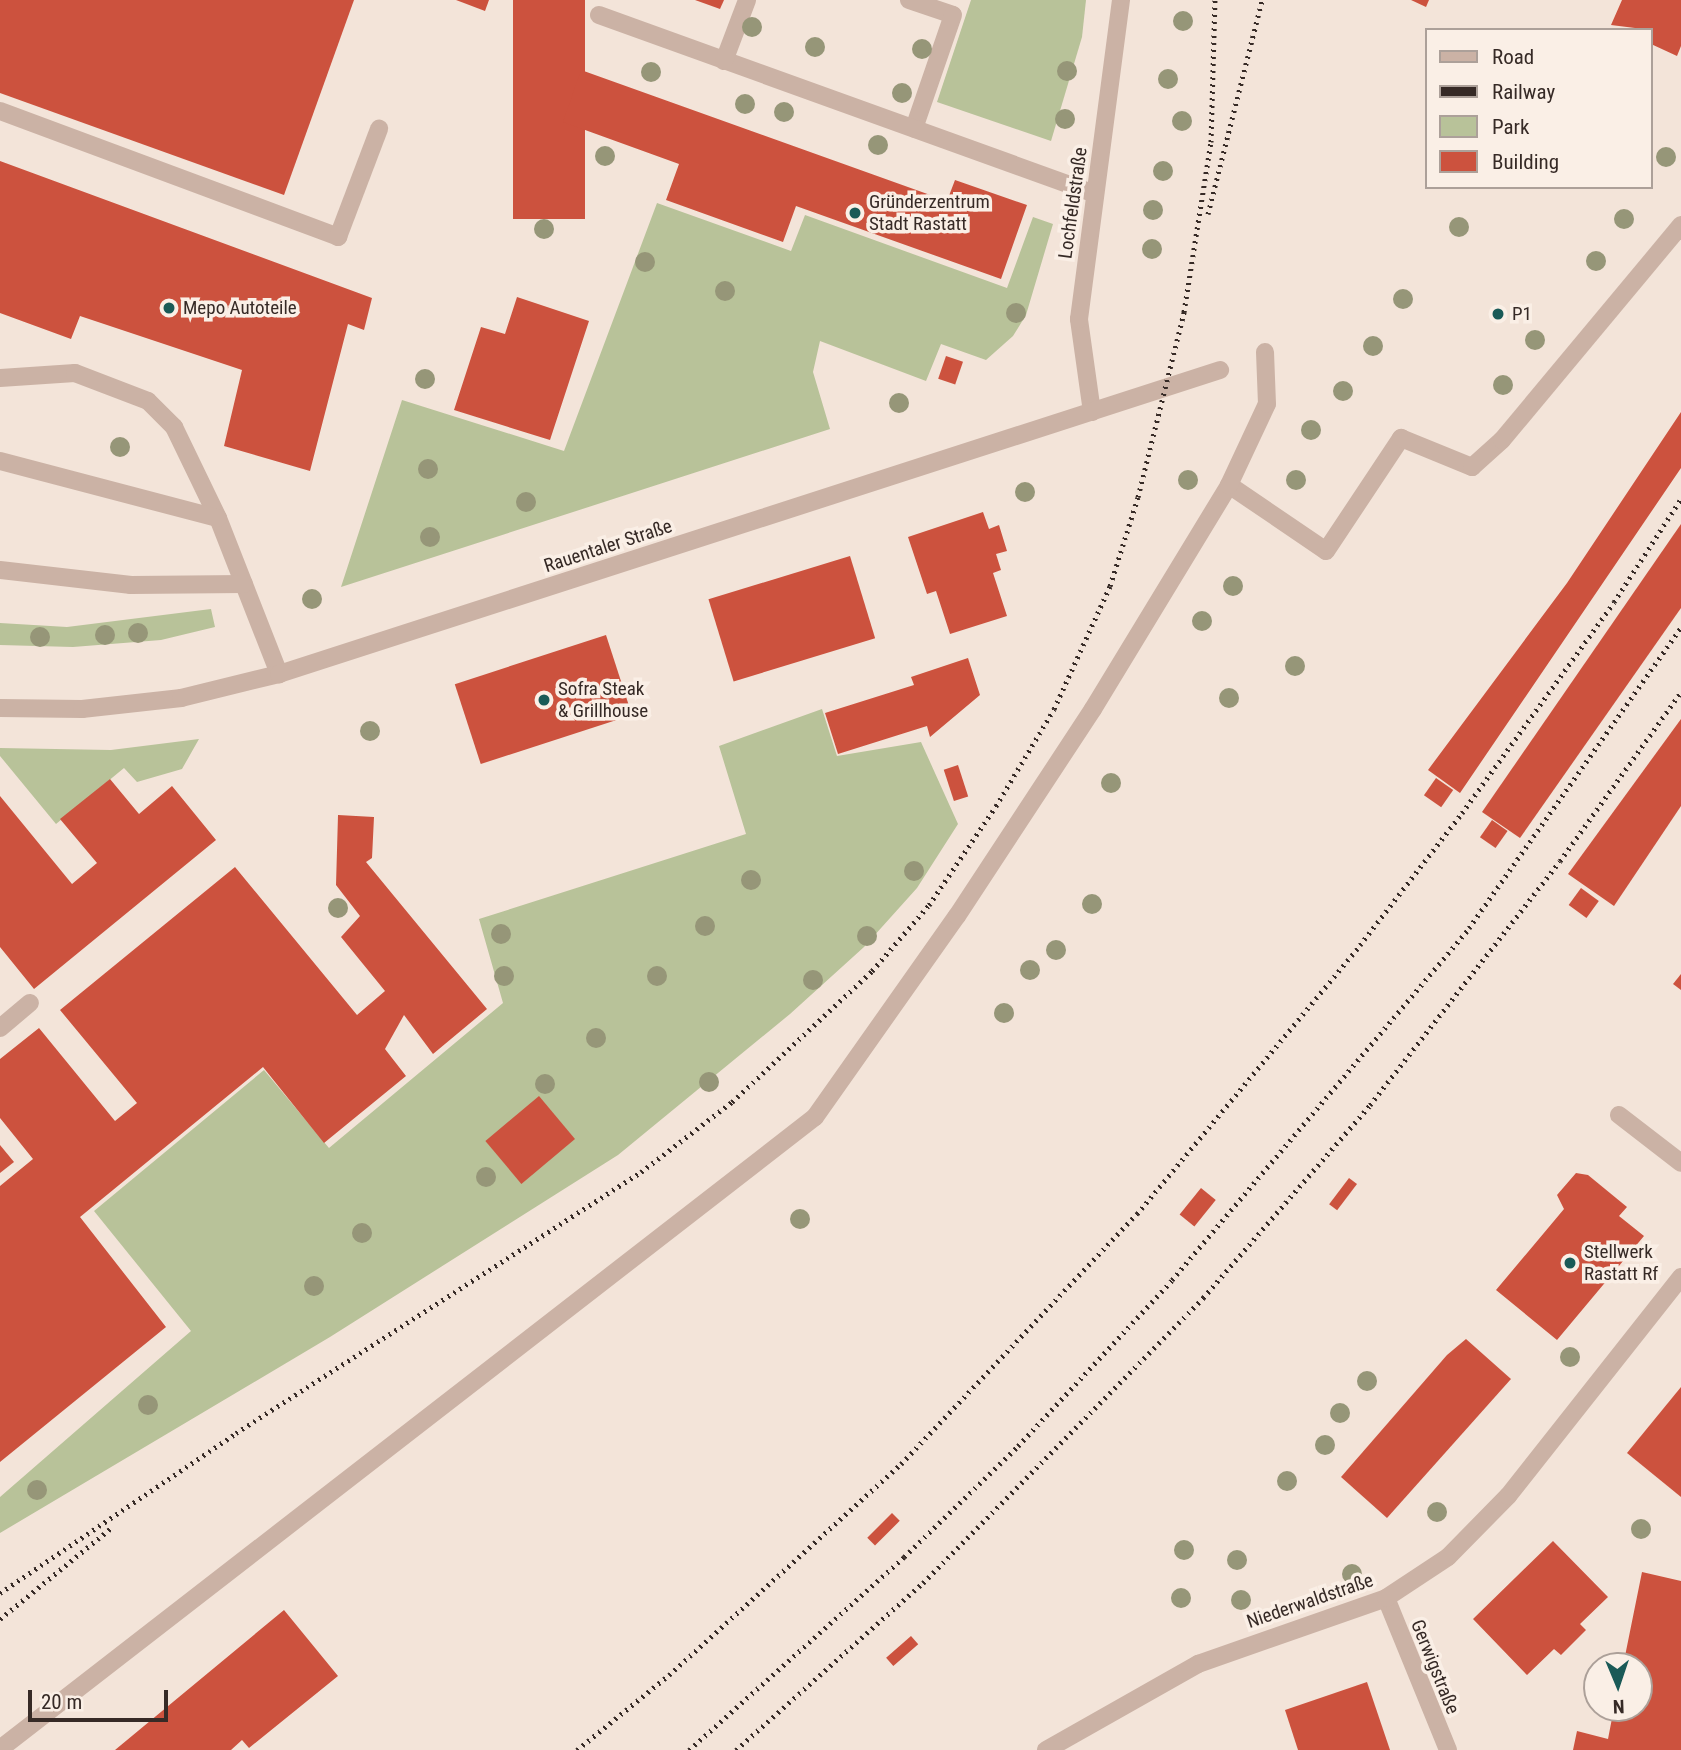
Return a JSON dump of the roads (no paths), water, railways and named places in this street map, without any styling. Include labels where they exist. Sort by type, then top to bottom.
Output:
[{"type":"street","points":[[724,61],[747,0]]},
{"type":"street","points":[[909,0],[953,15],[914,128]]},
{"type":"street","name":"Lochfeldstraße","points":[[1091,412],[1079,319],[1121,0]]},
{"type":"street","points":[[598,15],[1095,194]]},
{"type":"street","points":[[0,111],[338,236],[379,129]]},
{"type":"street","points":[[1229,485],[1326,551],[1401,438],[1472,467],[1502,440],[1681,225]]},
{"type":"street","points":[[0,1748],[815,1117],[957,916],[1093,709],[1229,485],[1267,404],[1265,352]]},
{"type":"street","name":"Rauentaler Straße","points":[[0,708],[82,709],[181,698],[279,674],[1220,370]]},
{"type":"street","points":[[0,378],[75,373],[148,401],[174,427],[218,517],[279,674]]},
{"type":"street","points":[[0,461],[218,517]]},
{"type":"street","points":[[0,570],[131,585],[244,584]]},
{"type":"street","points":[[0,1028],[30,1003]]},
{"type":"street","points":[[1619,1115],[1681,1163]]},
{"type":"street","name":"Niederwaldstraße","points":[[1046,1750],[1198,1664],[1386,1598],[1448,1557],[1508,1496],[1681,1277]]},
{"type":"street","name":"Gerwigstraße","points":[[1386,1598],[1448,1750]]},
{"type":"railway","points":[[0,1593],[236,1433],[641,1172],[732,1102],[872,971],[929,905],[996,806],[1054,709],[1110,586],[1138,497],[1184,312],[1211,142],[1215,0]]},
{"type":"railway","points":[[1208,214],[1262,0]]},
{"type":"railway","points":[[577,1750],[669,1675],[901,1464],[1137,1214],[1360,945],[1462,813],[1614,602],[1681,499]]},
{"type":"railway","points":[[689,1750],[904,1557],[1018,1446],[1172,1280],[1469,928],[1681,628]]},
{"type":"railway","points":[[736,1750],[923,1583],[1203,1298],[1370,1105],[1560,861],[1681,692]]},
{"type":"railway","points":[[0,1619],[111,1528]]},
{"type":"place","name":"Gründerzentrum Stadt Rastatt","points":[[855,213]]},
{"type":"place","name":"Mepo Autoteile","points":[[169,308]]},
{"type":"place","name":"P1","points":[[1498,314]]},
{"type":"place","name":"Sofra Steak & Grillhouse","points":[[544,700]]},
{"type":"place","name":"Stellwerk Rastatt Rf","points":[[1570,1263]]}]
